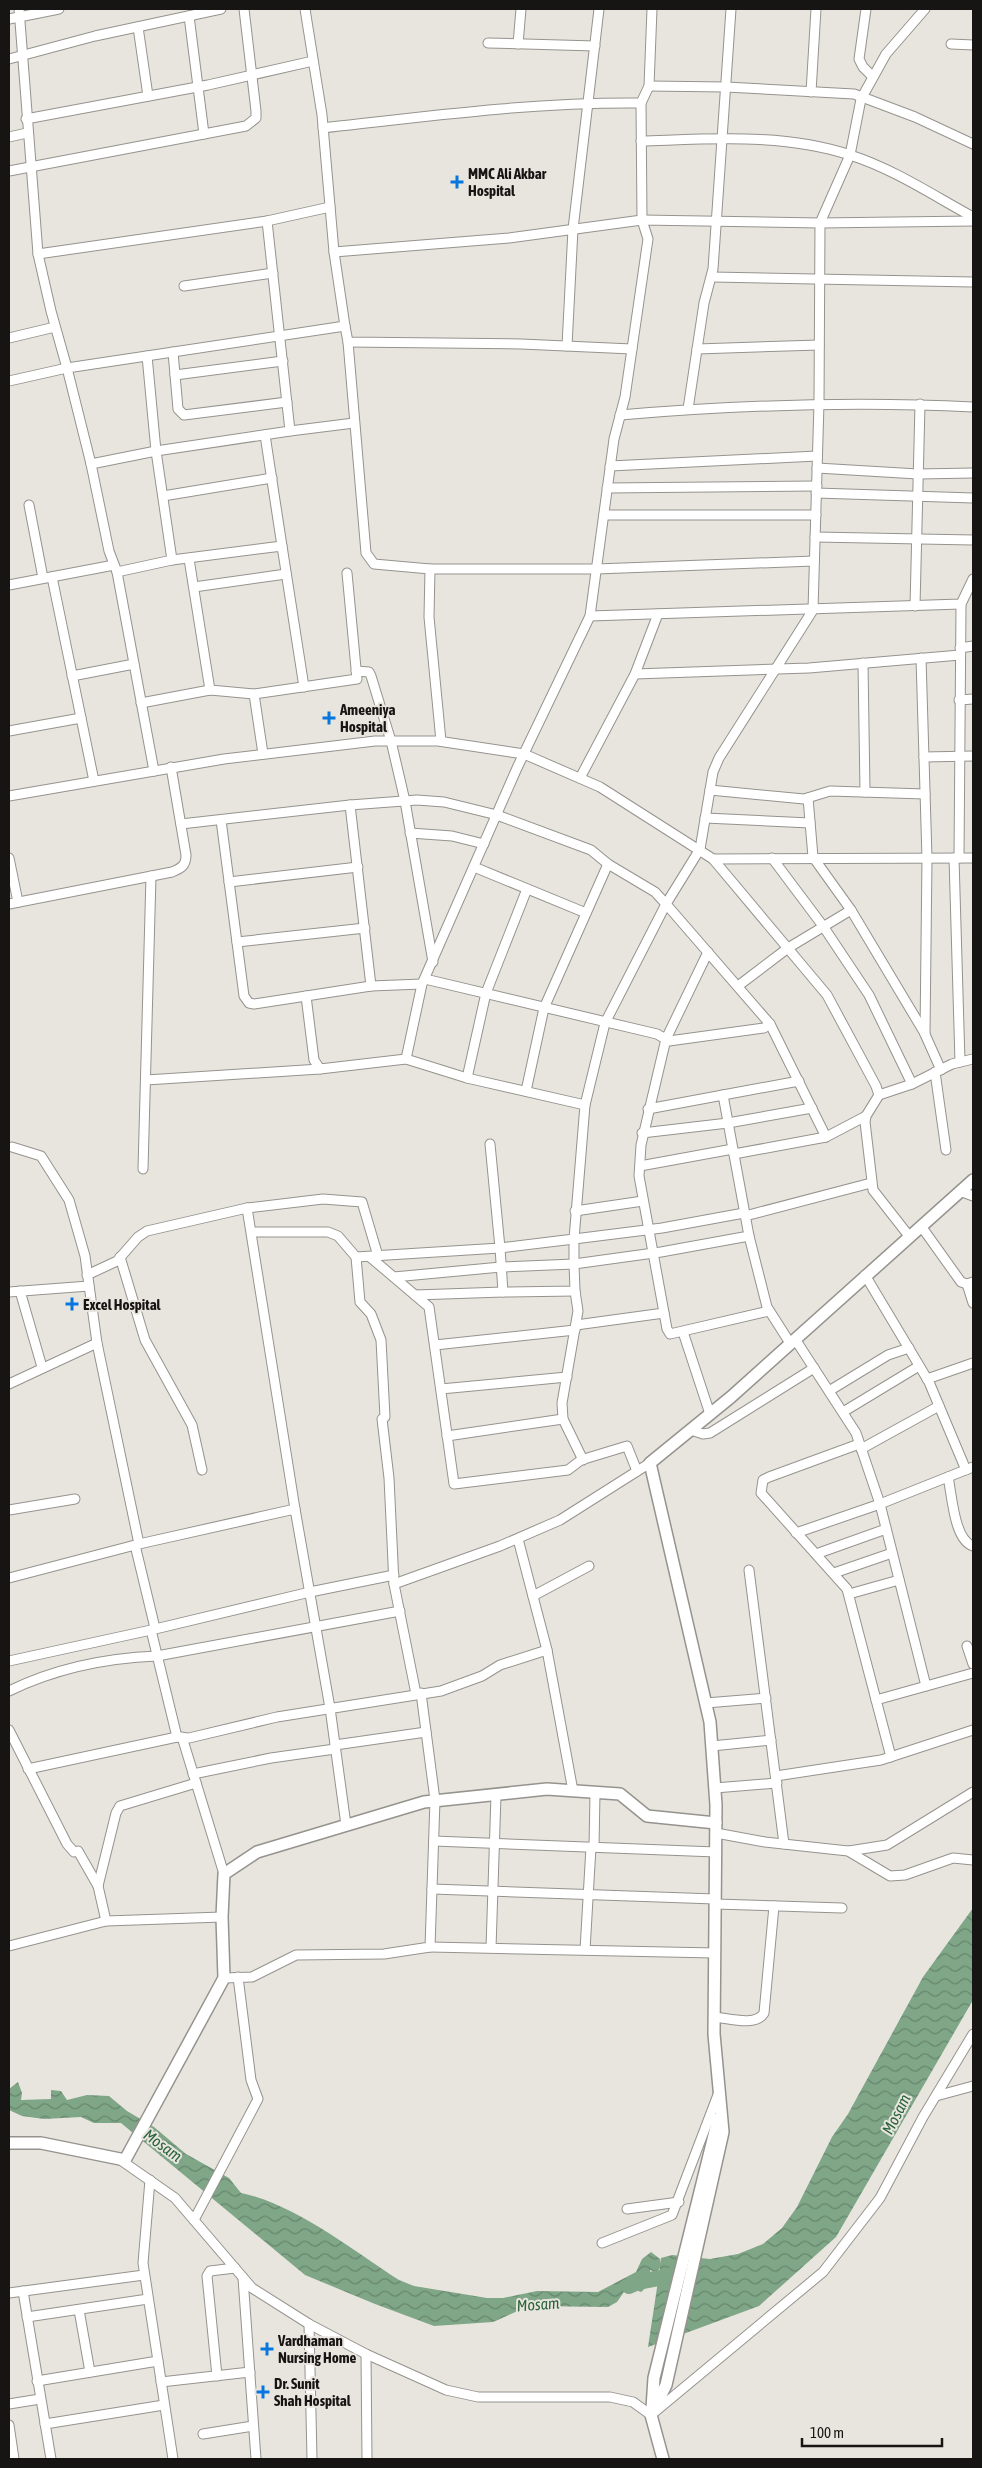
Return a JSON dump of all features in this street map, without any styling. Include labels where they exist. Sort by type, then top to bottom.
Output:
[{"type":"street","points":[[9,19],[19,13],[59,9]]},
{"type":"street","points":[[9,58],[221,9]]},
{"type":"street","points":[[9,171],[246,126],[256,118],[244,9]]},
{"type":"street","points":[[305,9],[323,128],[334,252],[348,342],[366,553],[374,564],[430,570],[596,569],[814,561]]},
{"type":"street","points":[[518,44],[521,9]]},
{"type":"street","points":[[567,346],[573,229],[599,9]]},
{"type":"street","points":[[406,1058],[424,981],[496,815],[590,616],[610,466],[632,349],[648,239],[642,220],[641,103],[649,86],[652,9]]},
{"type":"street","points":[[688,409],[704,303],[712,278],[732,9]]},
{"type":"street","points":[[811,92],[816,9]]},
{"type":"street","points":[[866,9],[859,59],[864,68],[873,77]]},
{"type":"street","points":[[583,1460],[563,1419],[562,1403],[578,1311],[575,1290],[574,1239],[586,1105],[606,1023],[666,904],[700,849],[713,772],[719,758],[813,610],[819,403],[820,223],[850,155],[861,99],[886,54],[925,9]]},
{"type":"street","points":[[19,13],[38,254],[91,464],[109,551],[116,569],[154,771]]},
{"type":"street","points":[[189,16],[204,134]]},
{"type":"street","points":[[138,27],[148,96]]},
{"type":"street","points":[[488,43],[595,46]]},
{"type":"street","points":[[951,44],[973,45]]},
{"type":"street","points":[[26,119],[199,87],[313,61]]},
{"type":"street","points":[[649,86],[726,87],[854,94],[861,99],[914,118],[973,144]]},
{"type":"street","points":[[323,128],[494,108],[588,102],[641,103]]},
{"type":"street","points":[[9,137],[27,133]]},
{"type":"street","points":[[642,141],[723,139],[794,142],[850,155],[891,172],[973,219]]},
{"type":"street","points":[[38,254],[267,221],[330,207]]},
{"type":"street","points":[[334,252],[509,238],[642,220],[820,223],[973,219]]},
{"type":"street","points":[[267,221],[290,431]]},
{"type":"street","points":[[184,286],[273,273]]},
{"type":"street","points":[[712,278],[973,282]]},
{"type":"street","points":[[9,381],[67,368],[345,326]]},
{"type":"street","points":[[9,338],[55,327]]},
{"type":"street","points":[[348,342],[632,349]]},
{"type":"street","points":[[697,350],[819,344]]},
{"type":"street","points":[[173,352],[178,409],[184,414],[287,402]]},
{"type":"street","points":[[148,356],[156,451],[172,560]]},
{"type":"street","points":[[175,375],[283,361]]},
{"type":"street","points":[[620,415],[688,409],[819,403],[920,404],[973,407]]},
{"type":"street","points":[[915,606],[920,404]]},
{"type":"street","points":[[91,464],[156,451],[354,422]]},
{"type":"street","points":[[266,435],[304,687]]},
{"type":"street","points":[[610,466],[817,456]]},
{"type":"street","points":[[817,468],[918,474],[973,474]]},
{"type":"street","points":[[162,496],[272,478]]},
{"type":"street","points":[[607,488],[816,489],[973,498]]},
{"type":"street","points":[[29,506],[72,676],[94,781]]},
{"type":"street","points":[[604,515],[816,515]]},
{"type":"street","points":[[815,538],[916,541],[973,540]]},
{"type":"street","points":[[9,585],[47,577],[282,546]]},
{"type":"street","points":[[189,559],[210,690]]},
{"type":"street","points":[[430,570],[429,617],[441,741]]},
{"type":"street","points":[[141,703],[210,690],[254,694],[357,679],[347,573]]},
{"type":"street","points":[[194,587],[286,574]]},
{"type":"street","points":[[960,1062],[956,858],[961,604],[973,581]]},
{"type":"street","points":[[590,616],[961,604]]},
{"type":"street","points":[[580,778],[635,674],[658,614]]},
{"type":"street","points":[[635,674],[775,670],[863,663],[921,658],[960,651],[973,646]]},
{"type":"street","points":[[921,658],[927,858],[925,1034]]},
{"type":"street","points":[[863,663],[865,792]]},
{"type":"street","points":[[72,676],[134,664]]},
{"type":"street","points":[[356,671],[368,672],[371,676],[391,741],[405,801],[433,962]]},
{"type":"street","points":[[254,694],[263,754]]},
{"type":"street","points":[[960,700],[973,699]]},
{"type":"street","points":[[9,731],[81,718]]},
{"type":"street","points":[[9,796],[172,767],[263,754],[391,741],[441,741],[524,754],[600,787],[713,858],[827,995],[879,1094]]},
{"type":"street","points":[[924,757],[973,756]]},
{"type":"street","points":[[9,858],[14,903],[172,872],[181,868],[186,863],[172,767]]},
{"type":"street","points":[[710,790],[808,798],[824,792],[925,794]]},
{"type":"street","points":[[808,798],[813,857],[851,910],[925,1034],[938,1071],[946,1150]]},
{"type":"street","points":[[181,824],[405,801],[444,802],[496,815],[591,850],[608,864],[655,892],[770,1024],[826,1137]]},
{"type":"street","points":[[350,806],[371,986]]},
{"type":"street","points":[[705,818],[810,823]]},
{"type":"street","points":[[221,820],[244,996],[249,1003],[254,1004],[371,986],[424,981],[657,1034],[669,1041],[764,1028],[770,1024]]},
{"type":"street","points":[[410,833],[452,836],[484,844]]},
{"type":"street","points":[[713,858],[973,858]]},
{"type":"street","points":[[772,858],[823,926],[872,1001],[912,1084]]},
{"type":"street","points":[[526,1091],[544,1008],[608,864]]},
{"type":"street","points":[[229,882],[358,866]]},
{"type":"street","points":[[474,867],[586,914]]},
{"type":"street","points":[[143,1168],[151,876]]},
{"type":"street","points":[[466,1078],[486,994],[527,889]]},
{"type":"street","points":[[738,986],[788,948],[851,910]]},
{"type":"street","points":[[238,942],[365,928]]},
{"type":"street","points":[[708,952],[666,1039],[642,1133],[640,1166],[643,1201],[667,1330],[670,1334],[769,1311]]},
{"type":"street","points":[[306,996],[314,1060],[320,1069]]},
{"type":"street","points":[[146,1080],[320,1069],[406,1058],[466,1078],[586,1105]]},
{"type":"street","points":[[640,1166],[826,1137],[866,1116],[879,1094],[912,1084],[938,1071],[973,1059]]},
{"type":"street","points":[[648,1109],[799,1081]]},
{"type":"street","points":[[723,1095],[748,1236],[769,1311],[814,1368],[851,1423],[880,1504],[926,1686]]},
{"type":"street","points":[[642,1133],[728,1123],[812,1108]]},
{"type":"street","points":[[866,1116],[871,1183],[876,1198],[908,1236]]},
{"type":"street","points":[[490,1144],[503,1292]]},
{"type":"street","points":[[10,1146],[41,1156],[69,1200],[85,1256],[97,1344],[137,1544],[157,1656],[179,1737],[195,1779],[224,1874],[222,1917],[224,1978],[174,2073],[124,2160]]},
{"type":"street","points":[[9,1661],[310,1592],[394,1579],[518,1539],[560,1520],[650,1463],[691,1430],[973,1180]]},
{"type":"street","points":[[356,1258],[500,1248],[648,1229],[745,1214],[871,1183]]},
{"type":"street","points":[[960,1191],[973,1196]]},
{"type":"street","points":[[87,1275],[113,1264],[138,1237],[147,1231],[247,1208],[323,1199],[362,1202],[374,1256],[394,1277],[430,1307],[454,1484],[568,1470],[583,1460],[628,1446],[637,1471]]},
{"type":"street","points":[[576,1211],[643,1201]]},
{"type":"street","points":[[247,1208],[295,1509],[330,1708],[346,1825]]},
{"type":"street","points":[[921,1226],[961,1282],[970,1283],[973,1302]]},
{"type":"street","points":[[252,1232],[333,1233],[356,1258],[360,1302],[371,1314],[381,1340],[385,1417],[382,1419],[389,1478],[394,1579],[426,1732],[435,1800],[430,1947]]},
{"type":"street","points":[[394,1277],[501,1267],[574,1264],[653,1253],[748,1236]]},
{"type":"street","points":[[120,1257],[145,1340],[192,1425],[202,1470]]},
{"type":"street","points":[[796,1533],[880,1504],[969,1469],[927,1379],[865,1275]]},
{"type":"street","points":[[9,1292],[89,1286]]},
{"type":"street","points":[[415,1295],[575,1290]]},
{"type":"street","points":[[20,1291],[42,1367]]},
{"type":"street","points":[[434,1345],[575,1327],[664,1313]]},
{"type":"street","points":[[683,1332],[710,1414]]},
{"type":"street","points":[[9,1384],[42,1367],[97,1344]]},
{"type":"street","points":[[829,1391],[888,1354],[909,1348]]},
{"type":"street","points":[[927,1379],[973,1364]]},
{"type":"street","points":[[843,1412],[920,1366]]},
{"type":"street","points":[[691,1430],[703,1434],[710,1433],[814,1368]]},
{"type":"street","points":[[441,1389],[567,1377]]},
{"type":"street","points":[[890,1757],[849,1594],[834,1573],[764,1500],[760,1493],[763,1480],[860,1446],[939,1406]]},
{"type":"street","points":[[447,1436],[563,1419]]},
{"type":"street","points":[[650,1463],[706,1703],[712,1746],[716,1828],[714,2017],[723,2132],[666,2384],[651,2415]]},
{"type":"street","points":[[948,1477],[959,1532],[967,1544],[973,1546]]},
{"type":"street","points":[[9,1510],[75,1499]]},
{"type":"street","points":[[9,1578],[137,1544],[295,1509]]},
{"type":"street","points":[[816,1554],[886,1529]]},
{"type":"street","points":[[518,1539],[547,1650],[573,1791]]},
{"type":"street","points":[[834,1573],[892,1553]]},
{"type":"street","points":[[533,1596],[590,1566]]},
{"type":"street","points":[[749,1570],[784,1844]]},
{"type":"street","points":[[849,1594],[899,1580]]},
{"type":"street","points":[[9,1691],[31,1681],[94,1663],[131,1657],[157,1656],[400,1612]]},
{"type":"street","points":[[967,1646],[973,1664]]},
{"type":"street","points":[[28,1769],[179,1737],[189,1738],[277,1717],[441,1691],[482,1676],[500,1665],[547,1650]]},
{"type":"street","points":[[876,1700],[973,1673]]},
{"type":"street","points":[[706,1703],[766,1698]]},
{"type":"street","points":[[9,1730],[28,1769],[40,1787],[67,1844],[74,1852],[78,1851],[98,1886],[106,1921]]},
{"type":"street","points":[[715,1788],[776,1780],[890,1757],[973,1730]]},
{"type":"street","points":[[98,1886],[116,1813],[120,1806],[195,1779],[277,1757],[426,1732]]},
{"type":"street","points":[[712,1746],[771,1740]]},
{"type":"street","points":[[224,1874],[257,1852],[435,1800],[547,1789],[620,1794],[647,1816],[716,1828],[784,1844],[848,1851],[887,1845],[973,1792]]},
{"type":"street","points":[[585,1950],[591,1847],[594,1846],[595,1793]]},
{"type":"street","points":[[491,1948],[491,1891],[496,1794]]},
{"type":"street","points":[[434,1841],[716,1852]]},
{"type":"street","points":[[848,1851],[890,1876],[905,1875],[952,1858],[973,1860]]},
{"type":"street","points":[[432,1889],[588,1894],[774,1906],[842,1908]]},
{"type":"street","points":[[714,2017],[753,2021],[762,2017],[764,2013],[774,1906]]},
{"type":"street","points":[[9,1946],[106,1921],[222,1917]]},
{"type":"street","points":[[224,1978],[252,1977],[296,1955],[384,1954],[430,1947],[715,1953]]},
{"type":"street","points":[[194,2220],[258,2101],[258,2095],[251,2080],[238,1977]]},
{"type":"street","points":[[651,2415],[823,2272],[880,2198],[936,2096],[973,2034]]},
{"type":"street","points":[[936,2096],[973,2086]]},
{"type":"street","points":[[602,2243],[669,2217],[675,2212],[719,2092]]},
{"type":"street","points":[[663,2459],[651,2415],[654,2378],[720,2110]]},
{"type":"street","points":[[9,2143],[41,2143],[124,2160],[175,2198],[252,2288],[309,2324],[366,2354],[446,2390],[478,2397],[610,2398],[633,2402],[651,2415]]},
{"type":"street","points":[[150,2180],[143,2252],[144,2275],[173,2459]]},
{"type":"street","points":[[627,2209],[679,2202]]},
{"type":"street","points":[[218,2376],[208,2276],[210,2271],[235,2268]]},
{"type":"street","points":[[9,2293],[144,2275]]},
{"type":"street","points":[[243,2278],[256,2459]]},
{"type":"street","points":[[23,2291],[51,2459]]},
{"type":"street","points":[[27,2317],[148,2299]]},
{"type":"street","points":[[79,2310],[90,2372]]},
{"type":"street","points":[[309,2324],[312,2459]]},
{"type":"street","points":[[366,2354],[367,2459]]},
{"type":"street","points":[[38,2382],[158,2361]]},
{"type":"street","points":[[161,2382],[250,2372]]},
{"type":"street","points":[[9,2404],[40,2399]]},
{"type":"street","points":[[44,2424],[164,2405]]},
{"type":"street","points":[[9,2425],[14,2459]]},
{"type":"street","points":[[203,2434],[253,2426]]},
{"type":"water","points":[[973,1908],[973,2000],[836,2237],[759,2306],[648,2347],[660,2268],[656,2272],[650,2270],[650,2284],[641,2292],[626,2289],[617,2302],[608,2307],[529,2306],[493,2322],[434,2326],[305,2275],[121,2123],[94,2123],[81,2117],[44,2119],[22,2116],[9,2110],[9,2089],[18,2082],[22,2093],[21,2100],[51,2099],[51,2090],[61,2091],[67,2100],[87,2095],[109,2096],[127,2111],[154,2127],[186,2154],[229,2178],[241,2193],[282,2207],[302,2217],[399,2280],[414,2286],[487,2298],[503,2298],[537,2291],[598,2292],[636,2272],[642,2259],[651,2252],[660,2259],[660,2264],[661,2258],[672,2255],[710,2259],[738,2254],[763,2244],[782,2228],[797,2207],[832,2137],[848,2114],[923,1977]]},
{"type":"waterway","name":"Mosam","points":[[629,2286],[638,2282],[680,2274]]},
{"type":"place","name":"MMC Ali Akbar Hospital","points":[[457,182]]},
{"type":"place","name":"Ameeniya Hospital","points":[[329,718]]},
{"type":"place","name":"Excel Hospital","points":[[72,1304]]},
{"type":"place","name":"Vardhaman Nursing Home","points":[[267,2349]]},
{"type":"place","name":"Dr. Sunit Shah Hospital","points":[[263,2392]]}]
